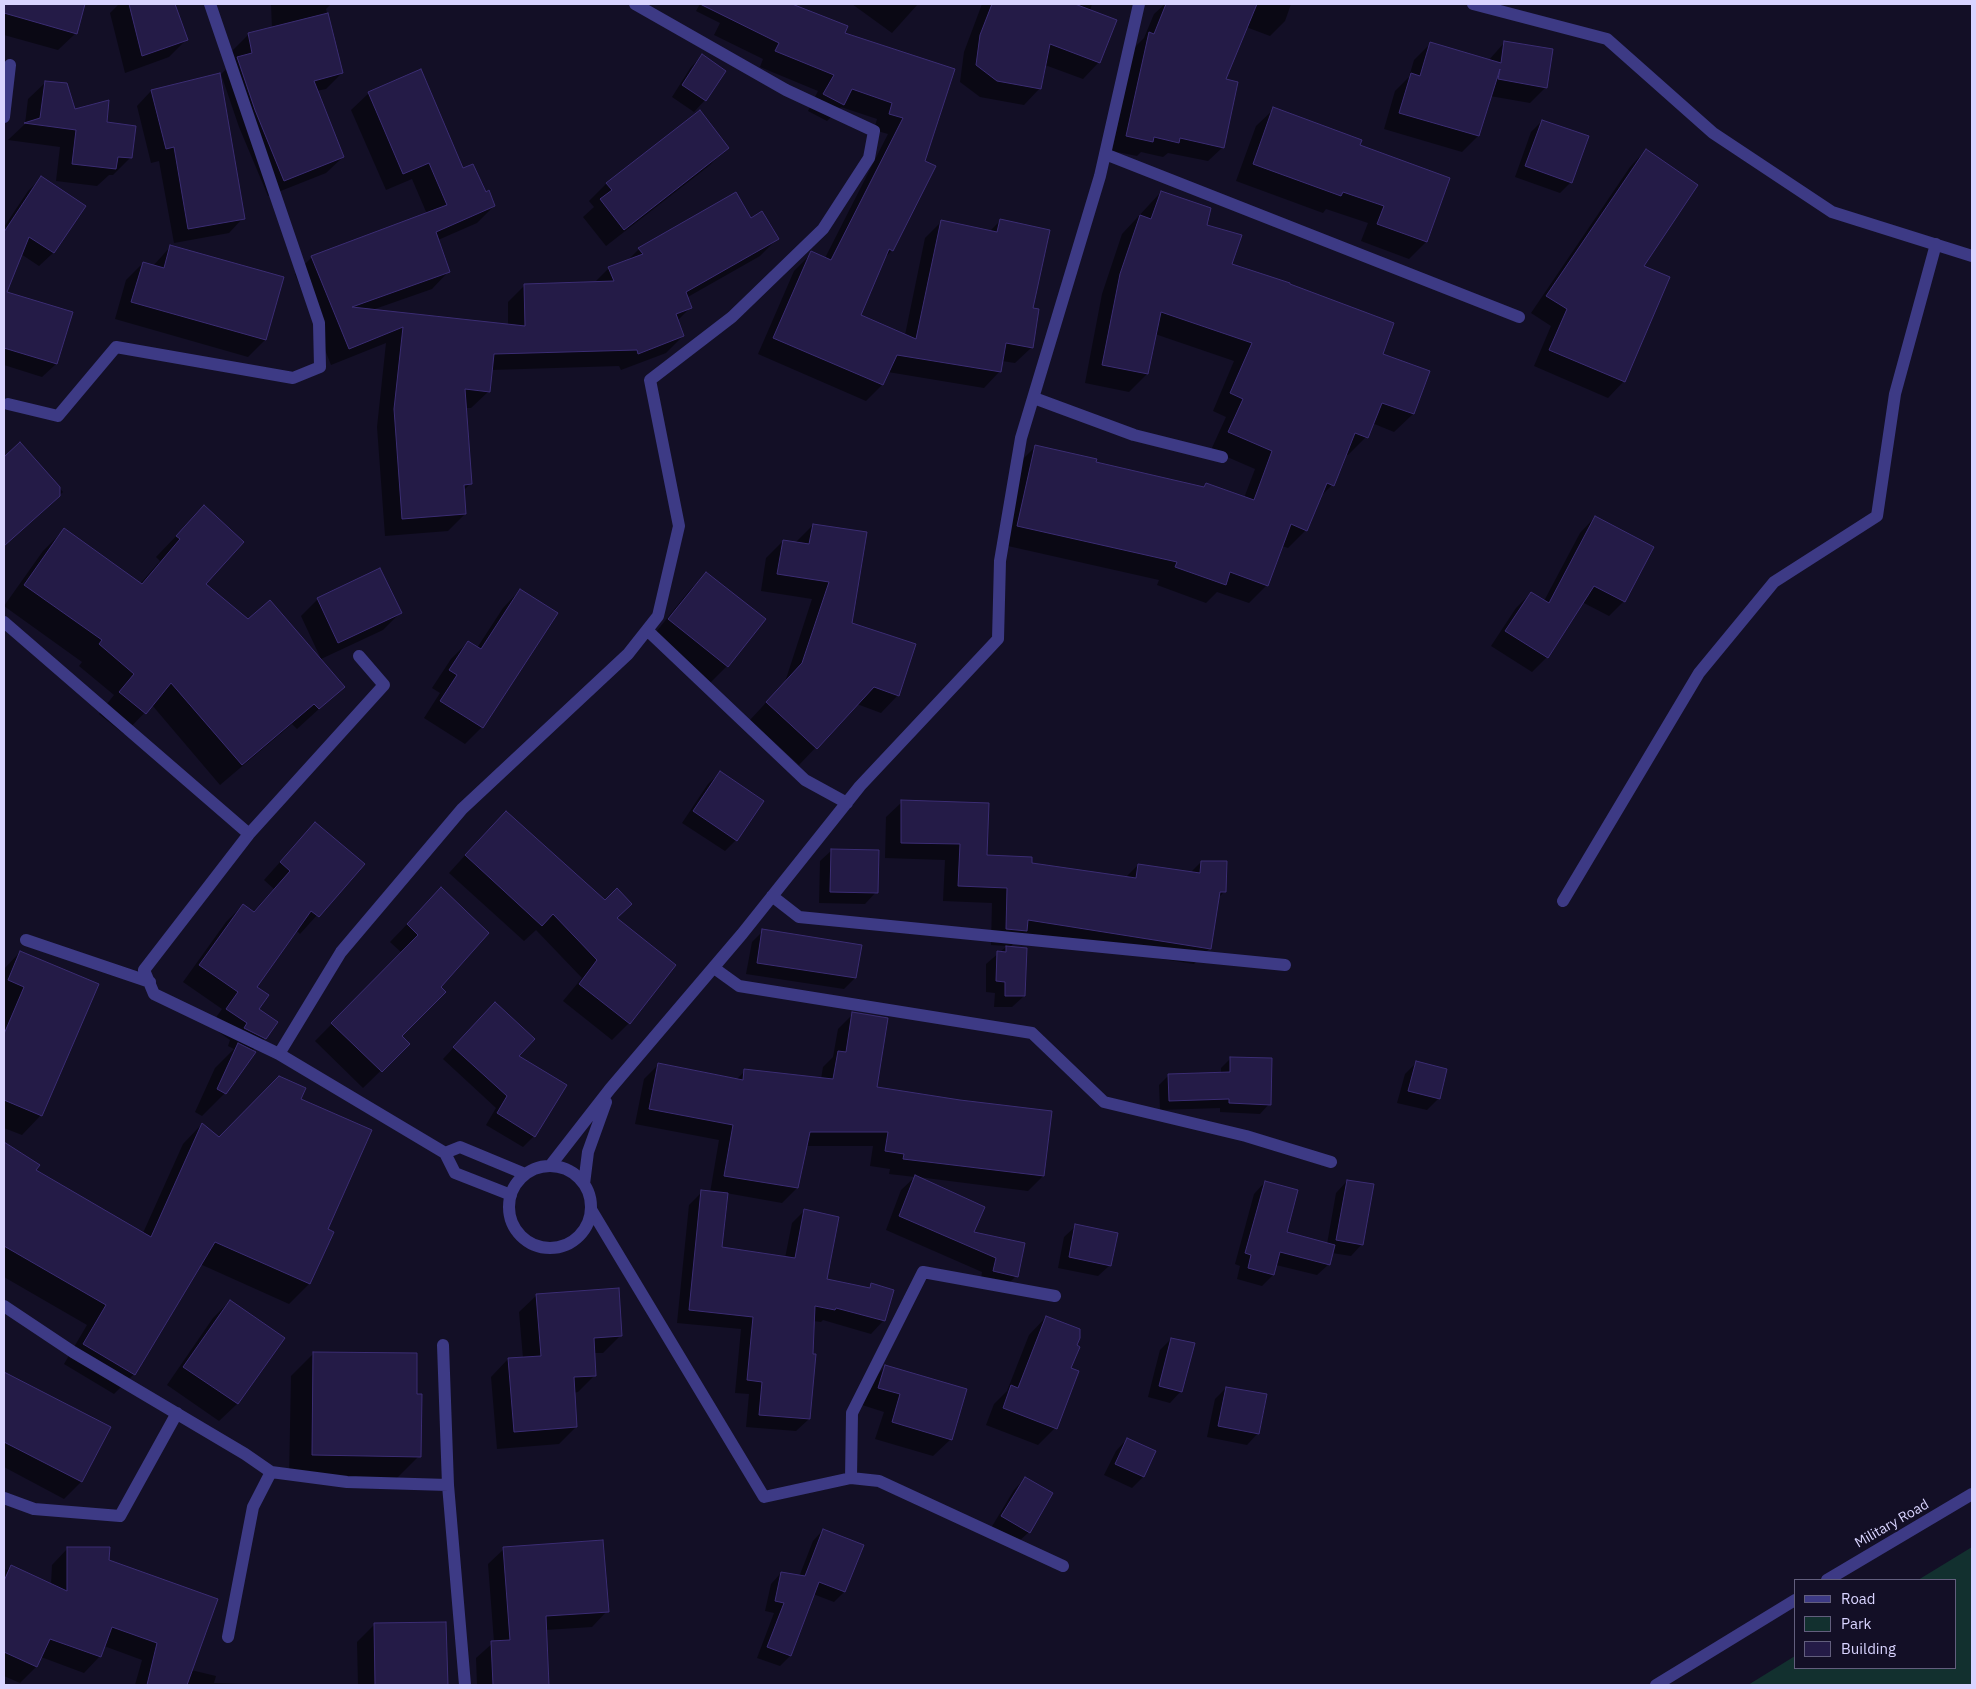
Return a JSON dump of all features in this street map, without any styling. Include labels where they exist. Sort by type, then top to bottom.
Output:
[{"type":"street","points":[[5,404],[58,416],[116,347],[293,378],[320,366],[318,323],[210,4]]},
{"type":"street","points":[[279,1054],[341,952],[462,809],[628,654],[658,616],[679,526],[650,380],[732,317],[823,229],[869,158],[874,132],[786,90],[635,4]]},
{"type":"street","points":[[550,1166],[610,1089],[714,968],[860,786],[998,639],[1000,561],[1021,438],[1105,154],[1140,4]]},
{"type":"street","points":[[1473,4],[1606,39],[1713,133],[1832,212],[1972,256]]},
{"type":"street","points":[[4,117],[10,65]]},
{"type":"street","points":[[1105,154],[1519,317]]},
{"type":"street","points":[[1563,901],[1699,673],[1774,582],[1877,516],[1895,394],[1936,244]]},
{"type":"street","points":[[1034,398],[1134,435],[1222,457]]},
{"type":"street","points":[[4,622],[249,834]]},
{"type":"street","points":[[648,630],[805,780],[847,803]]},
{"type":"street","points":[[359,656],[384,685],[249,834],[144,970],[154,994],[279,1054],[445,1153],[455,1174],[511,1196]]},
{"type":"street","points":[[772,896],[799,917],[1285,964]]},
{"type":"street","points":[[26,940],[150,982]]},
{"type":"street","points":[[714,968],[739,986],[1032,1033],[1104,1102],[1246,1136],[1331,1162]]},
{"type":"street","points":[[584,1184],[588,1152],[610,1089]]},
{"type":"street","points":[[445,1153],[460,1147],[525,1174]]},
{"type":"street","points":[[592,1211],[588,1224],[580,1236],[562,1246],[541,1248],[528,1242],[517,1233],[509,1208],[516,1184],[525,1174],[537,1168],[550,1166],[563,1168],[574,1174],[584,1184],[590,1196],[592,1211],[764,1496],[851,1478],[879,1481],[1063,1566]]},
{"type":"street","points":[[851,1478],[852,1413],[923,1272],[1055,1296]]},
{"type":"street","points":[[4,1306],[73,1352],[177,1413],[271,1472],[347,1482],[448,1485]]},
{"type":"street","points":[[442,1345],[448,1485],[466,1685]]},
{"type":"street","points":[[4,1498],[34,1509],[120,1516],[177,1413]]},
{"type":"street","points":[[228,1637],[253,1507],[271,1472]]},
{"type":"street","name":"Military Road","points":[[1828,1579],[1972,1494]]},
{"type":"street","points":[[1656,1685],[1794,1601]]},
{"type":"green space","points":[[1972,1547],[1972,1685],[1748,1685],[1794,1657],[1794,1669],[1956,1669],[1956,1579],[1920,1579]]},
{"type":"building","points":[[4,4],[85,4],[77,34],[4,13]]},
{"type":"building","points":[[129,4],[175,4],[188,40],[142,56]]},
{"type":"building","points":[[700,4],[792,4],[848,26],[845,33],[955,69],[925,161],[936,166],[893,251],[889,249],[861,315],[916,339],[941,220],[997,232],[1000,219],[1050,230],[1033,308],[1039,309],[1033,348],[1006,343],[1001,372],[897,355],[883,385],[773,338],[811,251],[831,260],[903,118],[889,114],[892,103],[852,89],[844,105],[823,94],[834,75],[775,51],[779,43]]},
{"type":"building","points":[[992,4],[1075,4],[1117,20],[1100,63],[1050,44],[1041,89],[997,81],[976,65],[980,35]]},
{"type":"building","points":[[1166,4],[1257,4],[1226,79],[1238,82],[1224,148],[1180,138],[1179,143],[1154,137],[1153,142],[1126,136],[1149,32],[1154,34]]},
{"type":"building","points":[[328,13],[343,73],[314,81],[344,157],[284,181],[255,110],[237,57],[252,53],[248,33]]},
{"type":"building","points":[[1504,41],[1553,49],[1547,88],[1498,79],[1500,69],[1479,136],[1399,113],[1411,73],[1420,76],[1430,42],[1501,63]]},
{"type":"building","points":[[702,54],[726,71],[706,101],[682,85]]},
{"type":"building","points":[[421,69],[463,168],[473,164],[486,192],[489,190],[495,206],[436,232],[450,272],[352,307],[525,326],[524,284],[614,281],[608,267],[643,254],[638,248],[736,192],[751,218],[762,211],[779,239],[686,292],[692,308],[676,314],[684,336],[638,354],[637,350],[494,354],[490,392],[465,389],[472,484],[464,485],[466,514],[402,519],[394,409],[403,327],[349,349],[311,256],[447,205],[429,163],[403,174],[368,92]]},
{"type":"building","points":[[220,73],[245,219],[188,229],[174,147],[166,149],[151,90]]},
{"type":"building","points":[[45,81],[67,83],[75,109],[109,100],[107,122],[136,126],[132,158],[118,157],[116,169],[72,164],[76,130],[24,123],[40,118]]},
{"type":"building","points":[[1273,107],[1362,140],[1360,145],[1450,178],[1427,242],[1377,224],[1384,206],[1343,192],[1341,196],[1253,164]]},
{"type":"building","points":[[700,110],[729,148],[624,230],[600,199],[612,190],[606,183]]},
{"type":"building","points":[[1542,120],[1589,136],[1572,183],[1525,166]]},
{"type":"building","points":[[1646,149],[1698,185],[1644,266],[1670,277],[1625,382],[1549,350],[1567,309],[1546,296]]},
{"type":"building","points":[[41,176],[86,206],[54,253],[29,237],[7,292],[73,312],[57,364],[4,348],[4,232]]},
{"type":"building","points":[[1161,191],[1211,208],[1207,225],[1242,235],[1232,264],[1290,283],[1394,323],[1383,354],[1430,371],[1414,414],[1382,403],[1368,438],[1355,433],[1334,486],[1327,483],[1307,531],[1291,524],[1268,586],[1230,572],[1226,585],[1175,567],[1177,562],[1017,526],[1035,445],[1097,459],[1096,462],[1204,487],[1206,483],[1254,500],[1272,451],[1228,432],[1243,399],[1230,393],[1252,343],[1161,312],[1148,374],[1102,365],[1120,274],[1140,215],[1151,219]]},
{"type":"building","points":[[170,245],[284,277],[266,340],[131,302],[143,262],[164,268]]},
{"type":"building","points":[[20,442],[60,487],[60,496],[4,546],[4,457]]},
{"type":"building","points":[[204,505],[244,542],[206,584],[248,619],[270,600],[345,687],[319,709],[314,704],[242,765],[171,683],[146,714],[119,692],[134,674],[99,644],[102,640],[24,585],[64,528],[142,584],[180,539],[176,536]]},
{"type":"building","points":[[1595,516],[1654,547],[1625,602],[1594,586],[1548,658],[1505,631],[1531,592],[1549,603]]},
{"type":"building","points":[[813,524],[867,532],[852,623],[916,644],[899,696],[874,687],[817,749],[766,702],[802,663],[829,582],[777,574],[783,540],[809,544]]},
{"type":"building","points":[[380,568],[402,613],[338,643],[317,598]]},
{"type":"building","points":[[706,572],[766,619],[728,667],[668,619]]},
{"type":"building","points":[[520,589],[558,613],[483,728],[440,701],[457,675],[449,670],[468,641],[481,649]]},
{"type":"building","points":[[720,771],[764,801],[737,841],[693,811]]},
{"type":"building","points":[[901,800],[989,803],[987,855],[1032,857],[1032,863],[1136,878],[1138,864],[1200,873],[1201,861],[1227,861],[1226,892],[1220,892],[1211,949],[1028,920],[1027,931],[1006,929],[1007,888],[958,886],[960,844],[901,843]]},
{"type":"building","points":[[506,811],[605,900],[617,888],[632,904],[617,918],[676,965],[630,1024],[579,984],[597,960],[553,914],[542,926],[465,855]]},
{"type":"building","points":[[315,822],[365,864],[319,917],[311,911],[257,987],[269,995],[259,1009],[278,1022],[266,1039],[244,1028],[247,1023],[226,1009],[238,992],[199,965],[243,904],[254,912],[290,871],[280,862]]},
{"type":"building","points":[[831,849],[879,850],[878,893],[830,892]]},
{"type":"building","points":[[441,887],[489,933],[441,987],[446,992],[402,1036],[410,1044],[382,1072],[331,1023],[418,935],[407,924]]},
{"type":"building","points":[[762,929],[862,945],[856,978],[757,963]]},
{"type":"building","points":[[1006,946],[1027,948],[1025,996],[1005,996],[1005,982],[996,981],[997,951],[1006,952]]},
{"type":"building","points":[[20,951],[99,984],[42,1116],[4,1100],[4,1034],[24,987],[8,980]]},
{"type":"building","points":[[495,1002],[535,1039],[519,1056],[567,1085],[535,1137],[497,1113],[507,1096],[453,1047]]},
{"type":"building","points":[[852,1012],[888,1018],[877,1087],[960,1100],[1052,1111],[1044,1176],[903,1159],[904,1154],[885,1151],[888,1132],[810,1132],[798,1188],[724,1176],[733,1125],[649,1109],[658,1063],[743,1080],[744,1069],[833,1079],[838,1051],[846,1052]]},
{"type":"building","points":[[238,1043],[256,1052],[226,1094],[217,1089]]},
{"type":"building","points":[[1230,1057],[1272,1058],[1271,1105],[1229,1103],[1229,1099],[1169,1101],[1168,1074],[1230,1072]]},
{"type":"building","points":[[1416,1061],[1447,1069],[1440,1099],[1408,1091]]},
{"type":"building","points":[[279,1076],[306,1088],[301,1099],[372,1130],[328,1229],[334,1232],[310,1284],[215,1242],[135,1375],[83,1344],[106,1305],[4,1246],[4,1142],[40,1165],[36,1170],[151,1237],[202,1123],[219,1137]]},
{"type":"building","points":[[915,1175],[985,1207],[974,1232],[1025,1243],[1018,1277],[993,1271],[996,1258],[899,1216]]},
{"type":"building","points":[[1347,1180],[1374,1184],[1363,1245],[1336,1240]]},
{"type":"building","points":[[1265,1181],[1298,1190],[1287,1232],[1335,1245],[1330,1265],[1280,1252],[1274,1275],[1248,1268],[1251,1255],[1245,1253]]},
{"type":"building","points":[[701,1190],[728,1193],[722,1247],[795,1258],[804,1209],[839,1217],[827,1279],[870,1288],[871,1283],[894,1290],[885,1321],[836,1308],[835,1310],[815,1306],[813,1354],[816,1354],[810,1419],[759,1415],[762,1382],[747,1380],[753,1317],[689,1310]]},
{"type":"building","points":[[1075,1224],[1118,1233],[1111,1266],[1069,1257]]},
{"type":"building","points":[[619,1288],[622,1336],[594,1338],[596,1376],[574,1377],[577,1427],[514,1432],[508,1358],[541,1356],[536,1294]]},
{"type":"building","points":[[230,1300],[285,1338],[238,1404],[183,1367]]},
{"type":"building","points":[[1046,1316],[1080,1329],[1080,1338],[1077,1345],[1080,1347],[1071,1368],[1079,1371],[1057,1429],[1003,1408],[1011,1385],[1018,1388]]},
{"type":"building","points":[[1171,1338],[1195,1343],[1182,1392],[1159,1386]]},
{"type":"building","points":[[313,1352],[417,1353],[417,1394],[422,1394],[421,1457],[312,1455]]},
{"type":"building","points":[[885,1365],[967,1389],[952,1440],[892,1422],[900,1394],[878,1388]]},
{"type":"building","points":[[4,1372],[111,1427],[82,1482],[4,1442]]},
{"type":"building","points":[[1226,1387],[1267,1394],[1259,1434],[1218,1426]]},
{"type":"building","points":[[1127,1438],[1156,1451],[1144,1477],[1115,1464]]},
{"type":"building","points":[[1025,1477],[1053,1493],[1030,1533],[1001,1516]]},
{"type":"building","points":[[823,1529],[864,1545],[845,1592],[819,1582],[791,1656],[767,1647],[784,1603],[775,1601],[781,1572],[805,1576]]},
{"type":"building","points":[[603,1540],[609,1612],[546,1616],[549,1685],[493,1685],[491,1641],[510,1640],[503,1547]]},
{"type":"building","points":[[67,1547],[110,1547],[109,1560],[218,1599],[187,1685],[147,1685],[157,1643],[112,1627],[101,1657],[50,1639],[37,1667],[4,1652],[4,1581],[11,1565],[67,1591]]},
{"type":"building","points":[[446,1622],[448,1685],[375,1685],[374,1623]]}]
